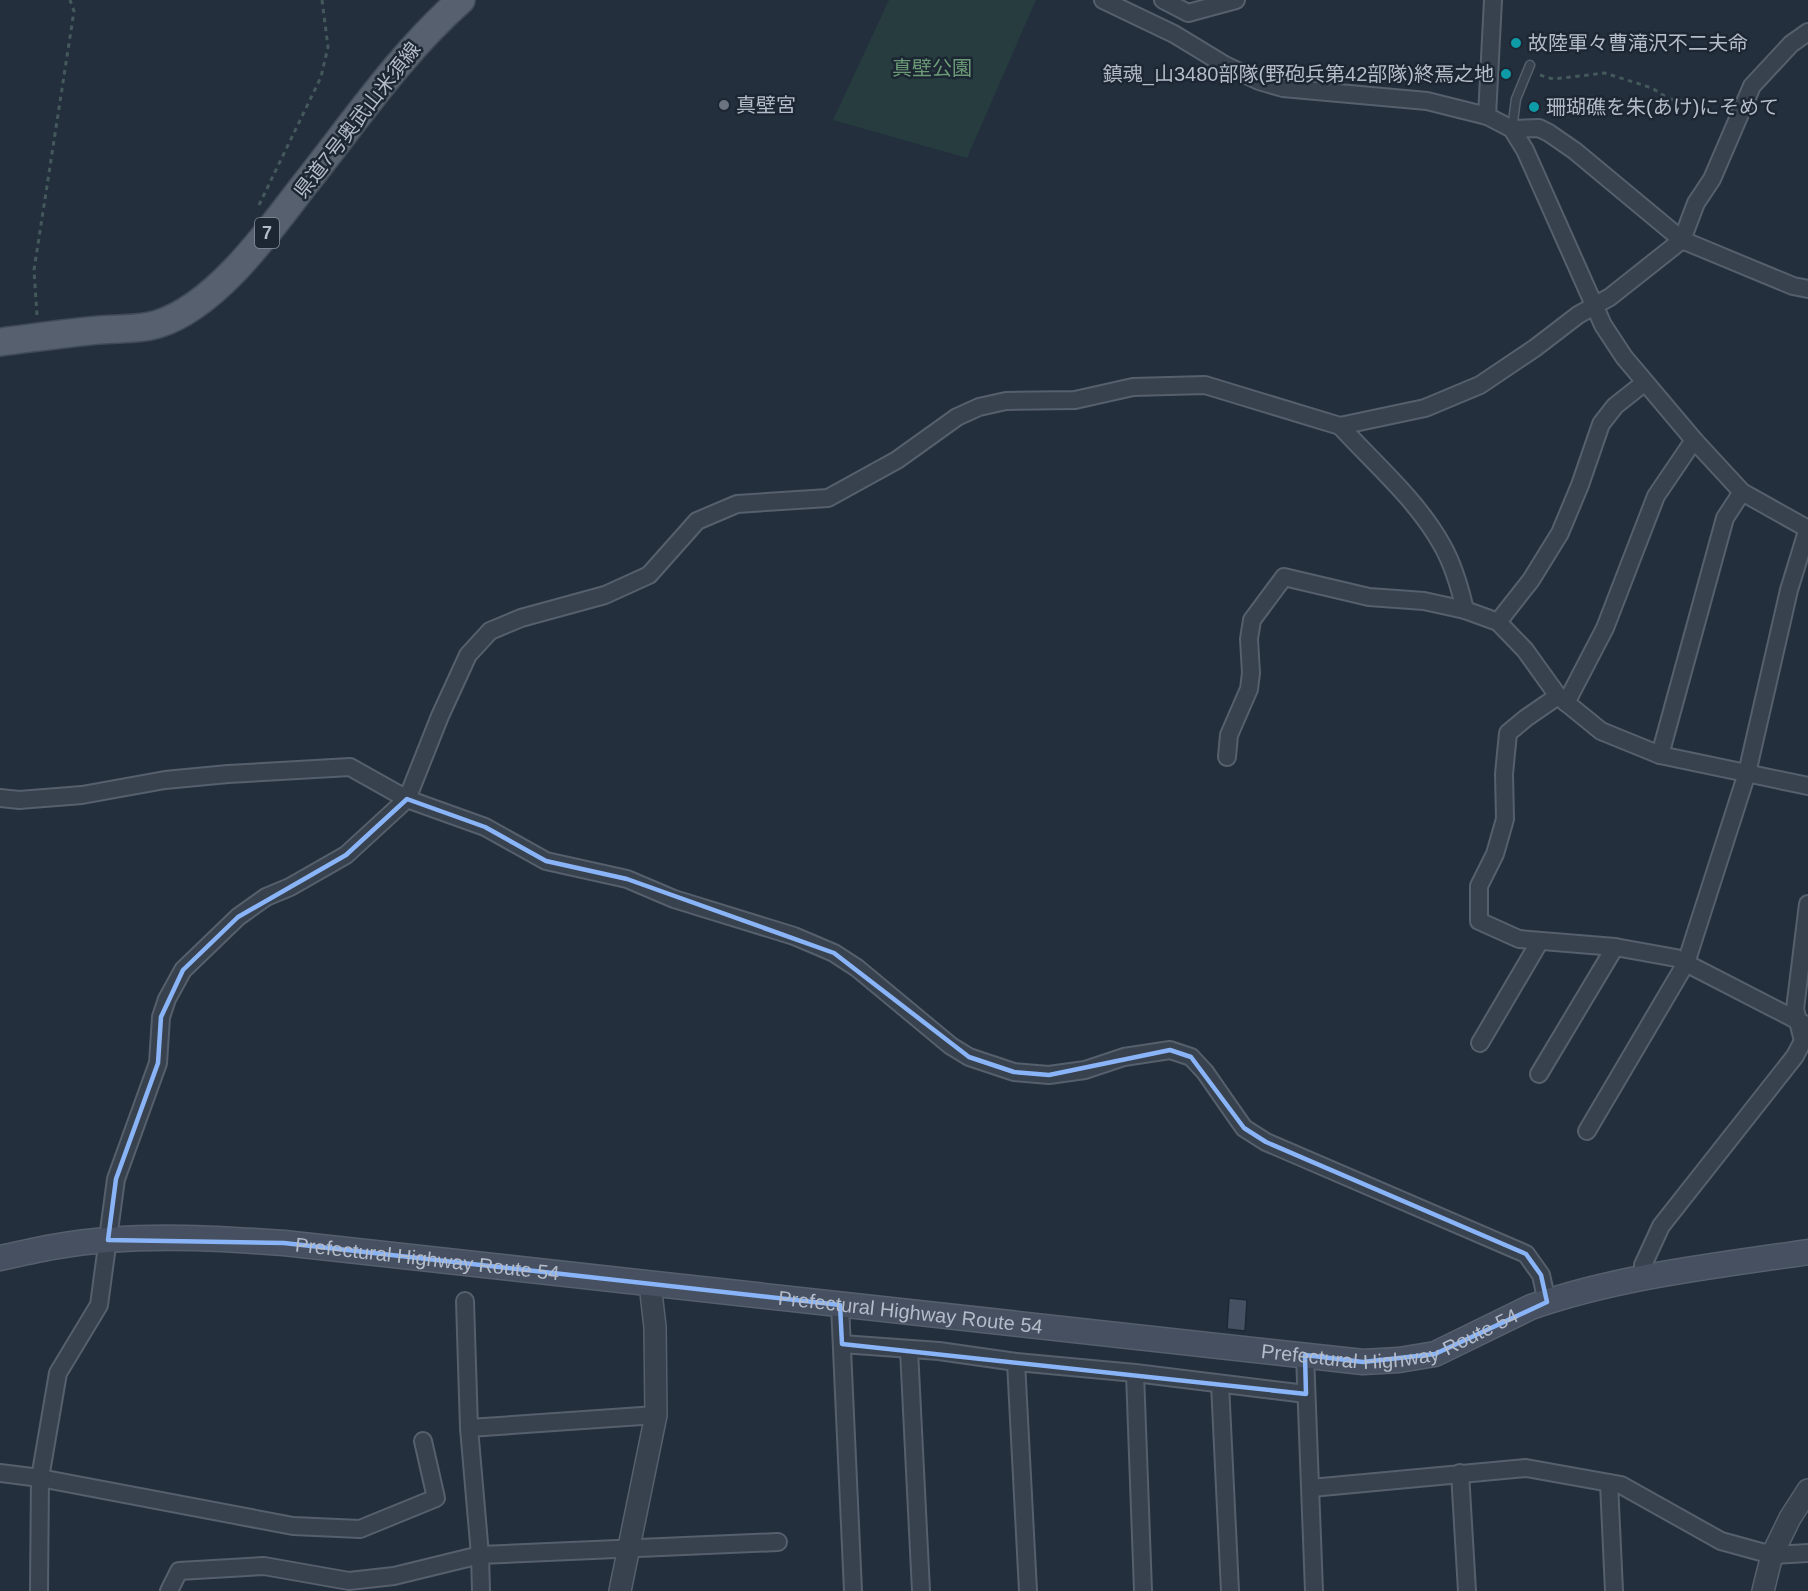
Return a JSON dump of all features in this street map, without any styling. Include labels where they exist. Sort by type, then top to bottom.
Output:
[{"type":"main road","name":"県道7号奥武山米須線","points":[[0,342],[150,326],[185,313],[220,284],[260,242],[411,49],[461,0]]},
{"type":"main road","name":"Prefectural Highway Route 54","points":[[0,1258],[108,1240],[209,1238],[284,1243],[1363,1362],[1399,1360],[1436,1354],[1531,1307],[1644,1278],[1808,1252]]},
{"type":"street","points":[[1103,0],[1174,34],[1225,65],[1258,81],[1283,88],[1428,101],[1487,116],[1512,129],[1539,128],[1549,132],[1683,240],[1793,286],[1808,289]]},
{"type":"street","points":[[1163,0],[1188,13]]},
{"type":"street","points":[[1174,34],[1188,13],[1236,0]]},
{"type":"street","points":[[1487,116],[1493,0]]},
{"type":"street","points":[[39,1591],[40,1478],[58,1373],[99,1305],[117,1179],[158,1063],[161,1017],[167,999],[183,970],[238,917],[266,897],[290,887],[346,855],[407,799],[440,716],[468,655],[490,631],[520,618],[605,595],[649,575],[697,521],[737,504],[828,498],[897,460],[957,417],[979,407],[1006,401],[1075,400],[1134,387],[1205,385],[1340,426],[1425,408],[1480,385],[1578,315],[1610,297],[1683,240],[1696,203],[1712,179],[1752,86],[1791,45],[1808,33]]},
{"type":"street","points":[[1512,129],[1525,150],[1603,325],[1644,383],[1742,492],[1808,528],[1789,590],[1747,773],[1686,963],[1587,1131]]},
{"type":"street","points":[[1498,622],[1531,580],[1560,533],[1580,485],[1601,424],[1615,406],[1644,383]]},
{"type":"street","points":[[1340,426],[1420,512],[1443,546],[1460,585],[1465,610]]},
{"type":"street","points":[[1694,440],[1656,496],[1605,628],[1562,699],[1526,718],[1508,734],[1504,774],[1506,819],[1495,854],[1479,886],[1479,921],[1519,939],[1615,947],[1676,958],[1803,1024]]},
{"type":"street","points":[[1660,754],[1725,518],[1742,492]]},
{"type":"street","points":[[1227,757],[1229,735],[1249,689],[1251,673],[1249,639],[1252,620],[1284,577],[1369,597],[1424,601],[1465,610],[1498,622],[1525,650],[1562,699],[1601,731],[1660,754],[1808,786]]},
{"type":"street","points":[[0,798],[19,800],[82,795],[165,780],[350,767],[407,799],[485,827],[546,861],[627,879],[674,899],[794,936],[834,953],[857,968],[951,1046],[969,1057],[1014,1072],[1049,1075],[1085,1070],[1124,1057],[1170,1050],[1191,1057],[1206,1072],[1244,1128],[1266,1142],[1526,1254],[1541,1275],[1547,1302]]},
{"type":"street","points":[[1644,1278],[1643,1265],[1661,1226],[1795,1056],[1803,1041],[1803,1024],[1795,1009],[1808,904]]},
{"type":"street","points":[[1480,1043],[1540,941]]},
{"type":"street","points":[[1539,1074],[1615,947]]},
{"type":"street","points":[[620,1591],[656,1415],[656,1327],[650,1284]]},
{"type":"street","points":[[465,1301],[469,1428],[481,1591]]},
{"type":"street","points":[[840,1305],[853,1591]]},
{"type":"street","points":[[842,1344],[939,1351],[1016,1362],[1135,1373],[1306,1394]]},
{"type":"street","points":[[909,1350],[921,1591]]},
{"type":"street","points":[[1305,1355],[1314,1591]]},
{"type":"street","points":[[1016,1362],[1028,1591]]},
{"type":"street","points":[[1135,1373],[1143,1591]]},
{"type":"street","points":[[1220,1384],[1230,1591]]},
{"type":"street","points":[[469,1428],[656,1415]]},
{"type":"street","points":[[0,1473],[40,1478],[293,1526],[360,1529],[436,1498],[423,1442]]},
{"type":"street","points":[[1311,1488],[1526,1468],[1621,1485],[1721,1541],[1772,1555],[1808,1553]]},
{"type":"street","points":[[1460,1473],[1467,1591]]},
{"type":"street","points":[[1609,1483],[1614,1591]]},
{"type":"street","points":[[1763,1591],[1772,1555],[1790,1518],[1808,1490]]},
{"type":"street","points":[[169,1591],[179,1571],[264,1566],[350,1586],[480,1555],[778,1542]]},
{"type":"lane","points":[[1512,129],[1516,99],[1528,68]]},
{"type":"path","points":[[39,338],[34,270],[74,11],[70,0]]},
{"type":"path","points":[[258,206],[321,76],[328,47],[322,0]]},
{"type":"path","points":[[1528,68],[1553,79],[1605,73],[1652,88],[1669,99],[1689,102]]},
{"type":"highlighted area","points":[[407,799],[485,827],[546,861],[627,879],[834,953],[969,1057],[1014,1072],[1049,1075],[1170,1050],[1191,1057],[1244,1128],[1266,1142],[1526,1254],[1541,1275],[1547,1302],[1435,1354],[1363,1362],[1305,1355],[1306,1394],[842,1344],[840,1305],[284,1243],[108,1240],[110,1218],[116,1179],[158,1063],[161,1017],[183,970],[238,917],[346,855]]},
{"type":"green space","name":"真壁公園","points":[[889,0],[1036,0],[967,158],[833,120]]},
{"type":"building","points":[[1229,1298],[1247,1300],[1245,1331],[1227,1329]]},
{"type":"place","name":"故陸軍々曹滝沢不二夫命","points":[[1516,43]]},
{"type":"place","name":"鎮魂_山3480部隊(野砲兵第42部隊)終焉之地","points":[[1506,74]]},
{"type":"place","name":"真壁宮","points":[[724,105]]},
{"type":"place","name":"珊瑚礁を朱(あけ)にそめて","points":[[1534,107]]}]
